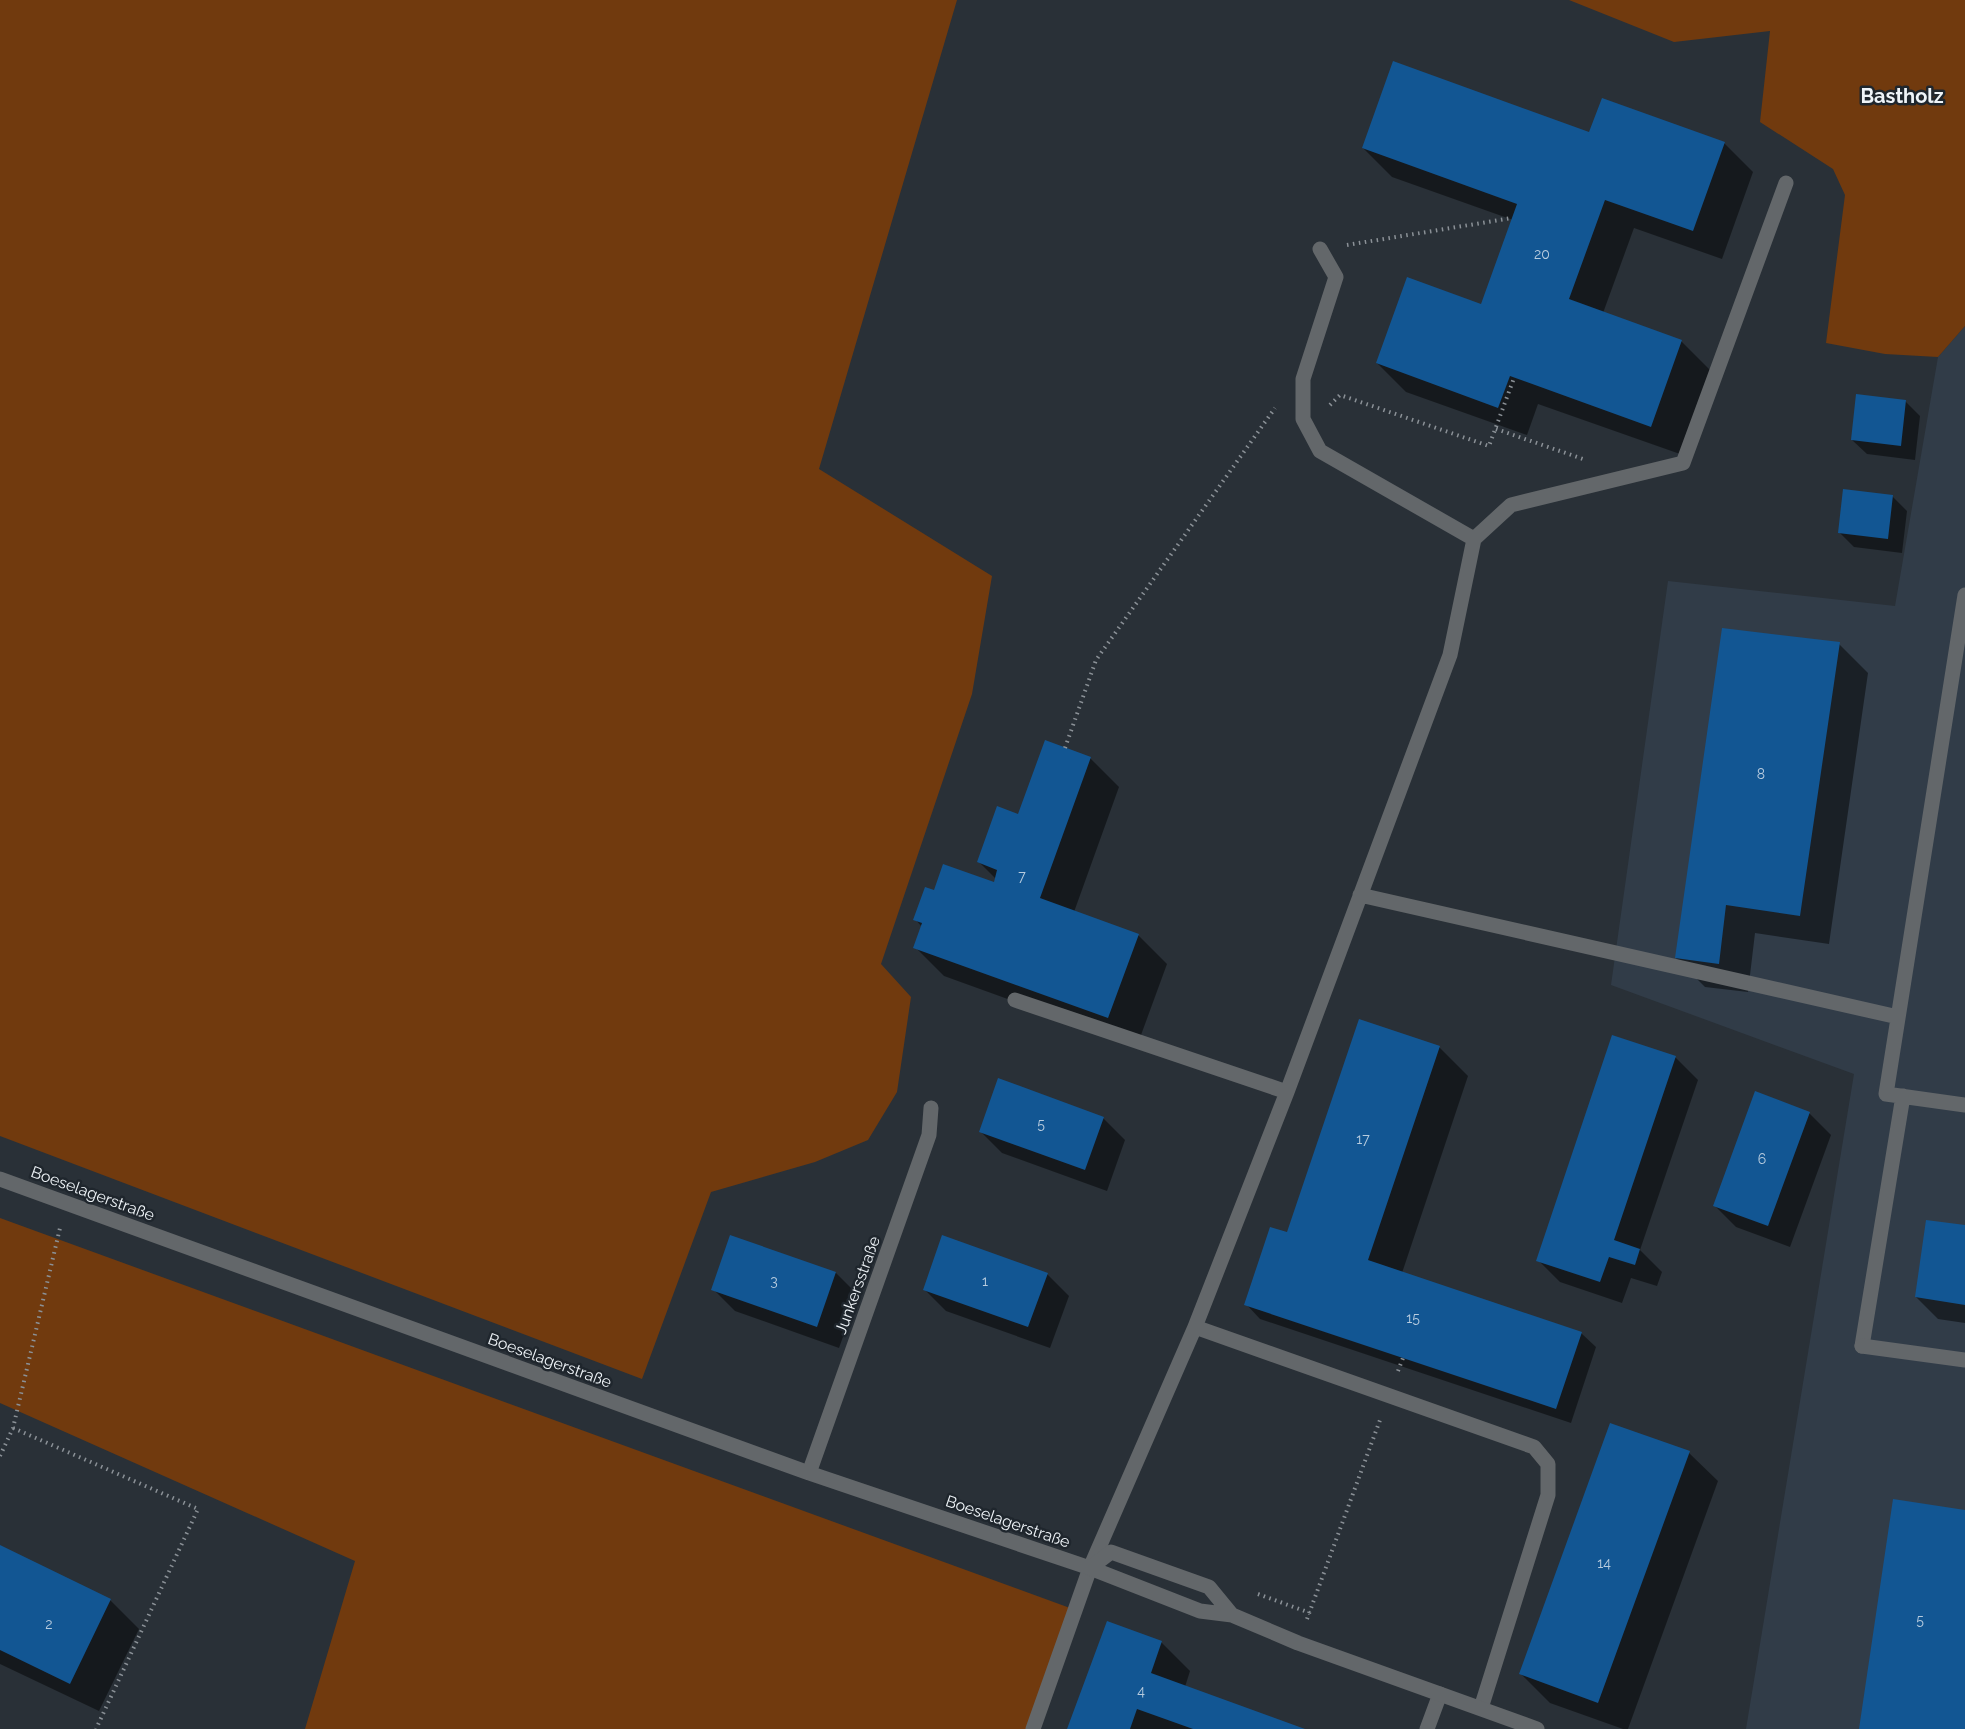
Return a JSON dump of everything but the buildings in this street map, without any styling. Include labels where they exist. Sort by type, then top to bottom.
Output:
[{"type":"street","points":[[1033,1729],[1090,1568],[1195,1327],[1287,1092],[1450,656],[1474,539],[1511,506],[1683,463],[1786,183]]},
{"type":"street","points":[[1320,249],[1336,278],[1303,379],[1304,419],[1320,451],[1474,539]]},
{"type":"street","points":[[1965,595],[1886,1094],[1965,1105]]},
{"type":"street","points":[[1360,895],[1898,1017]]},
{"type":"street","points":[[1015,1000],[1287,1092]]},
{"type":"street","points":[[1903,1096],[1862,1346],[1965,1360]]},
{"type":"street","name":"Junkersstraße","points":[[809,1473],[929,1135],[931,1108]]},
{"type":"street","name":"Boeselagerstraße","points":[[0,1179],[809,1473],[1090,1568],[1200,1611],[1232,1615],[1298,1643],[1537,1729]]},
{"type":"street","points":[[1195,1327],[1534,1447],[1548,1464],[1548,1495],[1481,1708]]},
{"type":"street","name":"Boeselagerstraße","points":[[1090,1568],[1112,1552],[1209,1587],[1232,1615]]},
{"type":"street","points":[[1426,1729],[1440,1694]]},
{"type":"path","points":[[1320,249],[1512,218]]},
{"type":"path","points":[[1065,748],[1096,660],[1275,407],[1329,405],[1340,395],[1489,446],[1514,378]]},
{"type":"path","points":[[1496,429],[1584,460]]},
{"type":"path","points":[[0,1456],[13,1428],[66,1202]]},
{"type":"path","points":[[1298,1643],[1403,1358]]},
{"type":"path","points":[[13,1428],[198,1509],[96,1729]]},
{"type":"shaded area","points":[[0,0],[957,0],[819,469],[992,576],[972,694],[881,964],[911,997],[897,1092],[868,1140],[815,1162],[711,1192],[642,1379],[0,1136]]},
{"type":"shaded area","points":[[1569,0],[1965,0],[1965,326],[1938,357],[1885,354],[1826,343],[1845,195],[1833,169],[1760,122],[1770,31],[1674,42]]},
{"type":"shaded area","points":[[1965,326],[1965,1729],[1746,1729],[1854,1074],[1611,985],[1668,581],[1895,606],[1938,357]]},
{"type":"shaded area","points":[[0,1218],[1070,1608],[1026,1729],[305,1729],[355,1561],[0,1403]]},
{"type":"district","name":"Bastholz","points":[[1902,96]]}]
